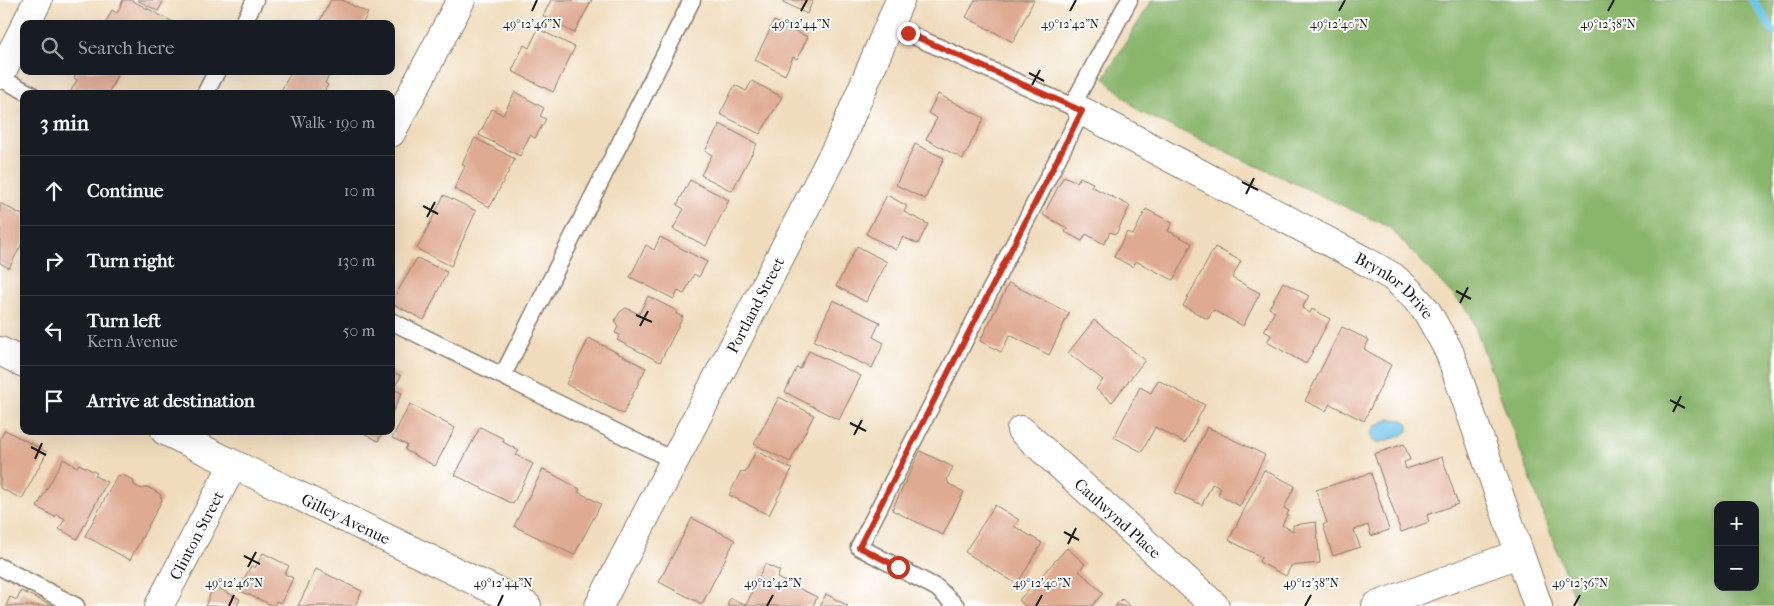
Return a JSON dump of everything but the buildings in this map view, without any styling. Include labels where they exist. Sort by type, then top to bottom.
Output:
[{"type":"street","points":[[28,20],[38,0]]},
{"type":"street","points":[[395,125],[461,0]]},
{"type":"street","name":"Portland Street","points":[[599,606],[839,143],[900,0]]},
{"type":"street","points":[[0,77],[20,36]]},
{"type":"street","name":"Brynlor Drive","points":[[1077,109],[1367,262],[1393,277],[1410,292],[1426,310],[1450,351],[1518,554],[1538,606]]},
{"type":"street","points":[[0,351],[20,361]]},
{"type":"street","name":"Caulwynd Place","points":[[1021,430],[1215,606]]},
{"type":"street","name":"Gilley Avenue","points":[[173,435],[527,606]]},
{"type":"street","name":"Clinton Street","points":[[158,606],[233,465]]},
{"type":"street","points":[[1376,606],[1518,554]]},
{"type":"lane","points":[[245,20],[255,0]]},
{"type":"lane","points":[[503,375],[692,0]]},
{"type":"lane","points":[[956,606],[937,588],[859,547],[1077,109],[1129,0]]},
{"type":"lane","points":[[889,25],[1077,109]]},
{"type":"lane","points":[[207,90],[215,75]]},
{"type":"lane","points":[[0,77],[24,90]]},
{"type":"lane","points":[[395,323],[675,461]]},
{"type":"lane","points":[[0,566],[76,606]]},
{"type":"green space","points":[[1152,0],[1392,0],[1396,2],[1397,0],[1774,0],[1774,606],[1577,606],[1470,313],[1389,227],[1140,112],[1104,78]]},
{"type":"water","points":[[1390,419],[1404,420],[1408,425],[1408,431],[1401,436],[1377,443],[1373,441],[1371,433],[1376,426]]},
{"type":"waterway","points":[[1753,0],[1774,32]]},
{"type":"route","points":[[898,567],[859,547],[1082,111],[908,33]]}]
